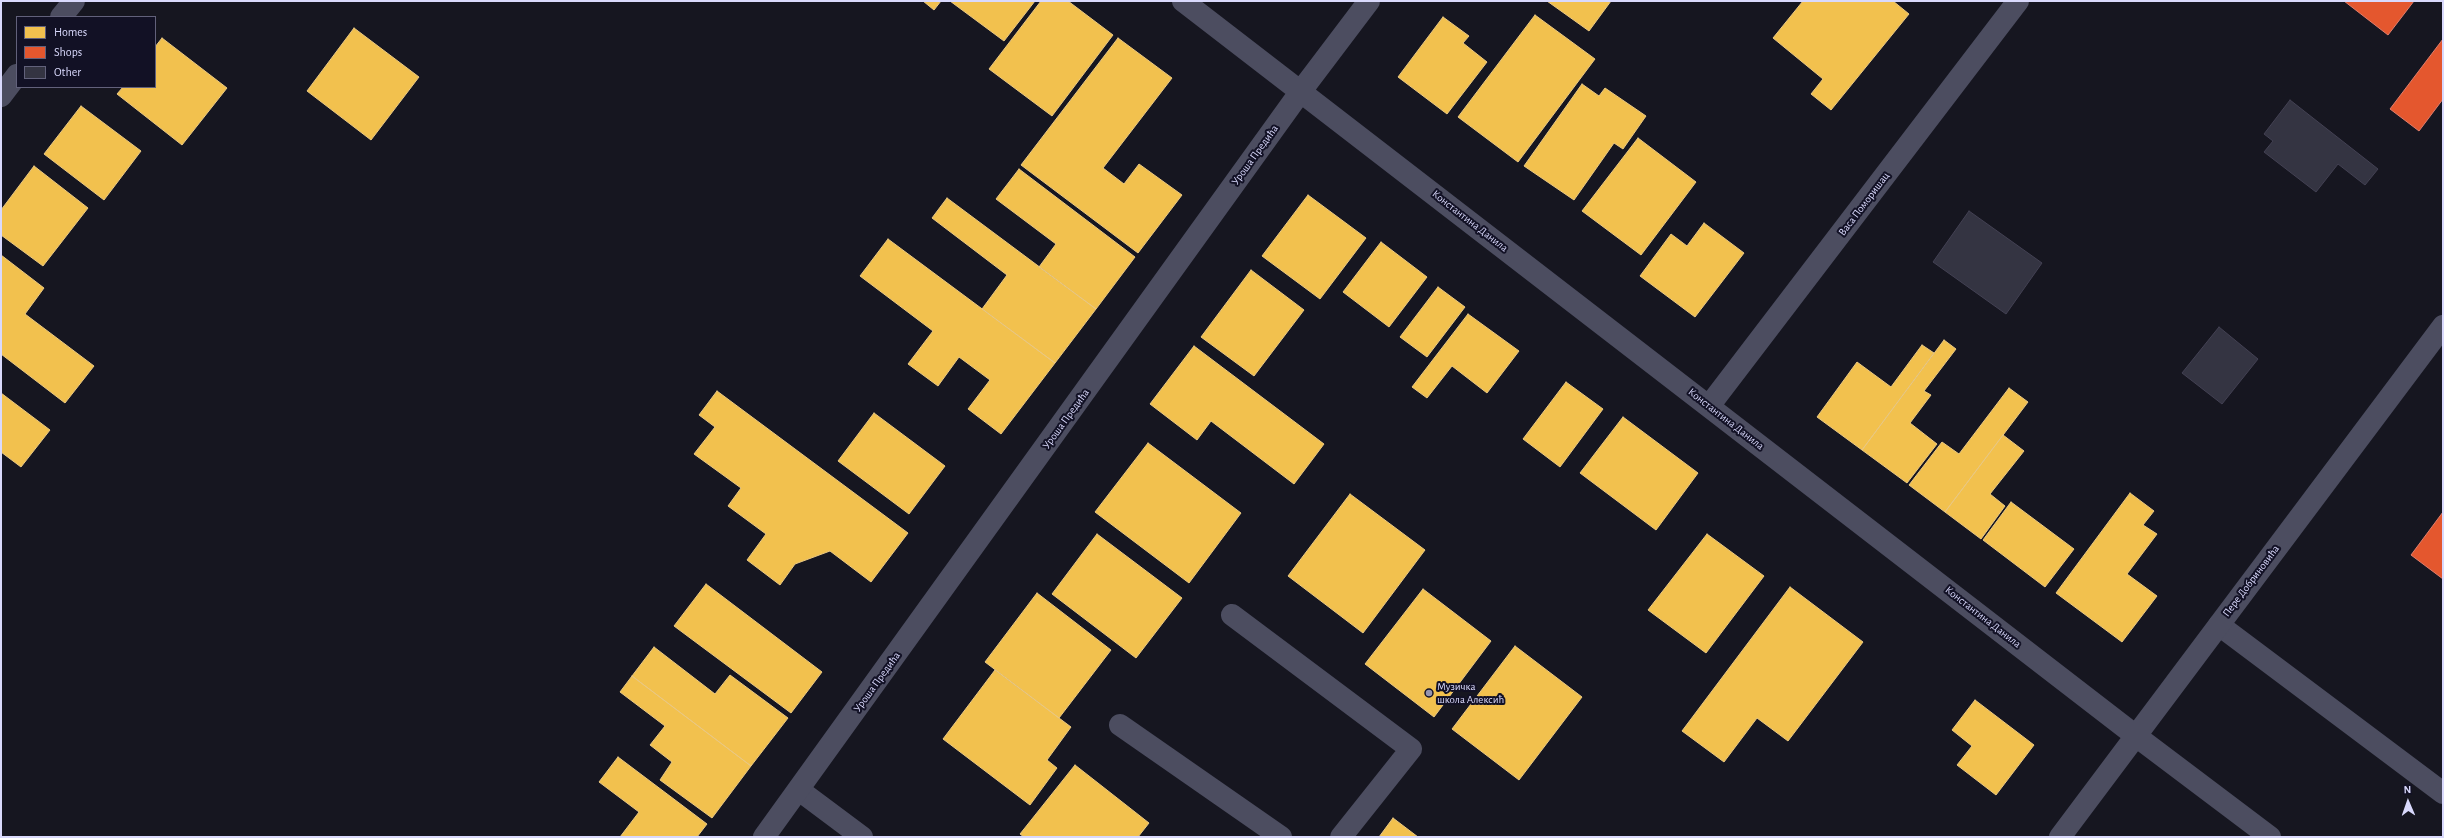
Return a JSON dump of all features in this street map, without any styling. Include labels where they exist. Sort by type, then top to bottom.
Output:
[{"type":"street","points":[[62,16],[74,1]]},
{"type":"street","name":"Константина Данила","points":[[1183,1],[2136,736],[2270,837]]},
{"type":"street","name":"Уроша Предића","points":[[764,837],[1301,91],[1369,1]]},
{"type":"street","name":"Васа Поморишац","points":[[1709,406],[2018,1]]},
{"type":"street","points":[[1,96],[16,76]]},
{"type":"street","name":"Пере Добриновића","points":[[2060,837],[2443,326]]},
{"type":"street","points":[[1232,615],[1410,749],[1341,837]]},
{"type":"street","points":[[2219,625],[2443,793]]},
{"type":"street","points":[[1120,725],[1281,837]]},
{"type":"street","points":[[799,790],[862,837]]},
{"type":"building: Homes","points":[[923,1],[941,1],[934,10]]},
{"type":"building: Homes","points":[[950,1],[1035,1],[1004,41]]},
{"type":"building: Homes","points":[[1041,1],[1068,1],[1113,35],[1052,116],[989,69]]},
{"type":"building: Homes","points":[[1547,1],[1611,1],[1589,31]]},
{"type":"building: Homes","points":[[1803,1],[1893,1],[1909,14],[1831,110],[1811,94],[1823,79],[1773,38]]},
{"type":"building: Homes","points":[[1535,15],[1595,59],[1518,162],[1458,117]]},
{"type":"building: Homes","points":[[1443,17],[1469,36],[1463,43],[1487,62],[1447,114],[1398,77]]},
{"type":"building: Homes","points":[[354,28],[419,77],[371,140],[307,91]]},
{"type":"building: Homes","points":[[162,38],[227,88],[182,145],[117,94],[122,88],[156,88],[156,46]]},
{"type":"building: Homes","points":[[1118,38],[1172,78],[1103,168],[1124,184],[1139,164],[1182,195],[1138,253],[1021,165]]},
{"type":"building: Homes","points":[[1582,84],[1599,96],[1605,88],[1646,116],[1623,149],[1614,143],[1574,200],[1524,166]]},
{"type":"building: Homes","points":[[81,106],[141,151],[104,200],[44,154]]},
{"type":"building: Homes","points":[[1638,138],[1696,182],[1641,255],[1582,211]]},
{"type":"building: Homes","points":[[34,166],[88,208],[43,266],[1,235],[1,210]]},
{"type":"building: Homes","points":[[1019,169],[1135,257],[1096,309],[1039,267],[1056,244],[996,199]]},
{"type":"building: Homes","points":[[1308,195],[1366,238],[1320,299],[1262,256]]},
{"type":"building: Homes","points":[[947,198],[1096,309],[1055,363],[982,309],[1007,275],[932,218]]},
{"type":"building: Homes","points":[[1704,223],[1744,253],[1695,317],[1640,276],[1671,234],[1687,246]]},
{"type":"building: Homes","points":[[888,239],[1055,363],[1001,434],[968,409],[990,380],[959,357],[938,386],[908,364],[933,331],[860,276]]},
{"type":"building: Homes","points":[[1381,242],[1427,277],[1389,327],[1343,292]]},
{"type":"building: Homes","points":[[1,255],[44,288],[25,314],[94,366],[65,403],[1,354]]},
{"type":"building: Homes","points":[[1251,270],[1304,310],[1254,376],[1201,337]]},
{"type":"building: Homes","points":[[1438,287],[1465,307],[1427,357],[1400,337]]},
{"type":"building: Homes","points":[[1468,314],[1519,351],[1487,393],[1452,366],[1427,398],[1412,387]]},
{"type":"building: Homes","points":[[1944,340],[1956,349],[1924,391],[1931,395],[1910,423],[1937,444],[1907,483],[1862,450]]},
{"type":"building: Homes","points":[[1922,345],[1934,353],[1862,450],[1817,417],[1857,362],[1891,387]]},
{"type":"building: Homes","points":[[1194,346],[1324,444],[1294,484],[1211,421],[1197,440],[1150,404]]},
{"type":"building: Homes","points":[[1566,382],[1603,409],[1560,467],[1523,439]]},
{"type":"building: Homes","points":[[2009,388],[2028,402],[1945,512],[1909,485],[1942,442],[1959,454]]},
{"type":"building: Homes","points":[[717,391],[908,533],[871,582],[830,551],[795,564],[780,585],[747,560],[766,534],[728,506],[741,488],[694,454],[715,427],[699,415]]},
{"type":"building: Homes","points":[[1,393],[50,430],[21,467],[1,452]]},
{"type":"building: Homes","points":[[874,413],[945,466],[909,514],[838,461]]},
{"type":"building: Homes","points":[[1623,417],[1698,473],[1656,530],[1580,473]]},
{"type":"building: Homes","points":[[2003,435],[2024,451],[1990,494],[2005,506],[1981,539],[1945,512]]},
{"type":"building: Homes","points":[[1148,443],[1241,513],[1189,583],[1095,512]]},
{"type":"building: Homes","points":[[2130,493],[2154,511],[2143,525],[2157,534],[2127,574],[2157,596],[2122,642],[2056,593]]},
{"type":"building: Homes","points":[[1350,494],[1425,550],[1363,633],[1288,576]]},
{"type":"building: Homes","points":[[2011,502],[2074,549],[2045,587],[1983,540]]},
{"type":"building: Homes","points":[[1097,534],[1182,598],[1136,658],[1052,594]]},
{"type":"building: Homes","points":[[1707,534],[1764,576],[1706,653],[1648,610]]},
{"type":"building: Homes","points":[[706,584],[822,672],[791,713],[674,626]]},
{"type":"building: Homes","points":[[1790,587],[1863,642],[1788,741],[1757,718],[1724,762],[1682,731]]},
{"type":"building: Homes","points":[[1423,589],[1491,641],[1434,717],[1365,664]]},
{"type":"building: Homes","points":[[1037,593],[1111,650],[1059,718],[985,662]]},
{"type":"building: Homes","points":[[1515,646],[1582,697],[1519,780],[1452,729]]},
{"type":"building: Homes","points":[[654,647],[715,694],[730,675],[788,718],[751,766],[632,676]]},
{"type":"building: Homes","points":[[995,670],[1071,727],[1047,760],[1057,768],[1030,805],[943,739]]},
{"type":"building: Homes","points":[[632,676],[751,766],[712,818],[660,780],[672,762],[650,745],[665,726],[620,692]]},
{"type":"building: Homes","points":[[1975,700],[2034,745],[1996,795],[1957,765],[1972,746],[1952,730]]},
{"type":"building: Homes","points":[[618,757],[707,824],[697,837],[620,837],[639,812],[599,782]]},
{"type":"building: Homes","points":[[1075,765],[1149,823],[1138,837],[1024,837],[1020,834]]},
{"type":"building: Homes","points":[[1393,818],[1418,837],[1379,837]]},
{"type":"building: Shops","points":[[2344,1],[2414,1],[2388,35]]},
{"type":"building: Shops","points":[[2443,39],[2443,99],[2419,131],[2390,109]]},
{"type":"building: Shops","points":[[2443,512],[2443,579],[2411,555]]},
{"type":"building: Other","points":[[2290,100],[2378,169],[2365,185],[2338,164],[2316,192],[2264,152],[2273,141],[2264,134]]},
{"type":"building: Other","points":[[1969,211],[2042,263],[2006,314],[1933,262]]},
{"type":"building: Other","points":[[2219,327],[2258,359],[2222,404],[2182,373]]},
{"type":"place","name":"Музичка школа Алексић","points":[[1429,693]]}]
